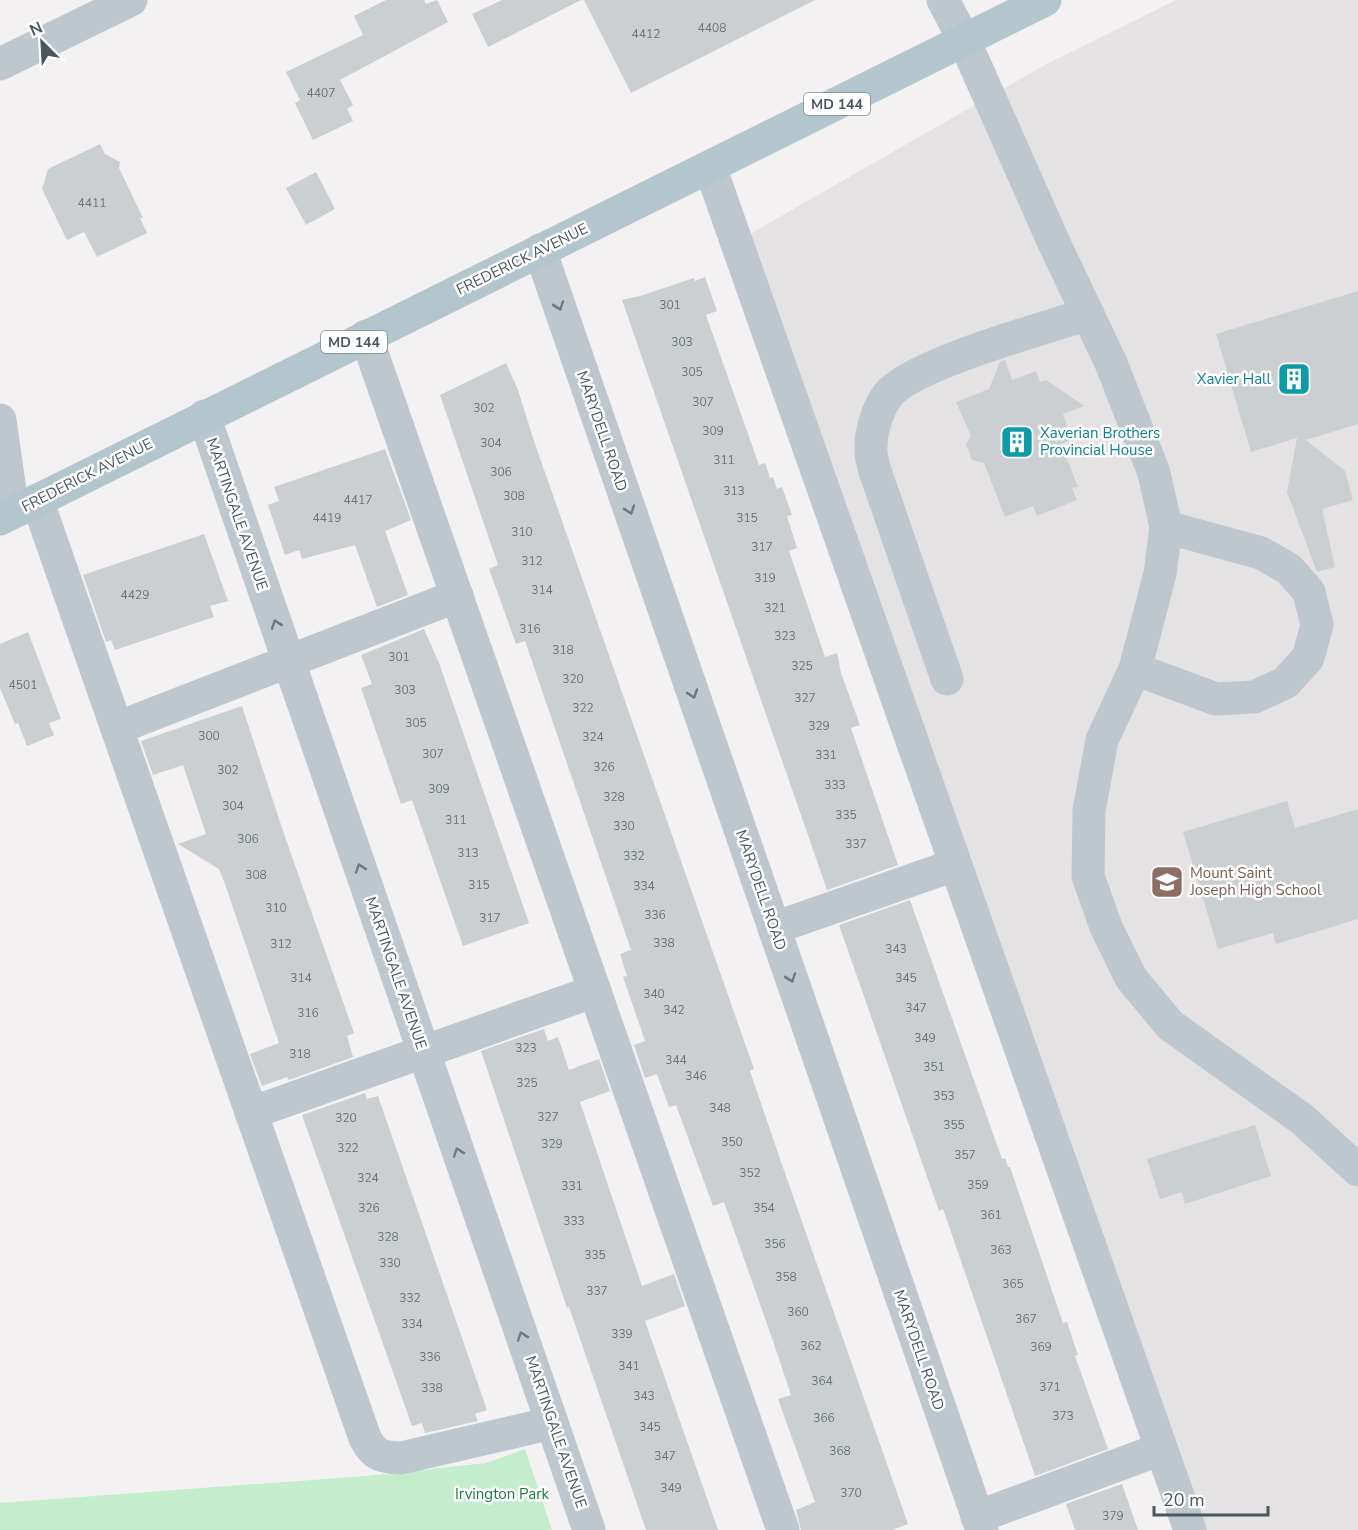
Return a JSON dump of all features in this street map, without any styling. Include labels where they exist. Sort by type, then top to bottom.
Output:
[{"type":"main road","name":"FREDERICK AVENUE","points":[[13,508],[710,167],[1045,0]]},
{"type":"street","points":[[0,64],[131,0]]},
{"type":"street","points":[[943,0],[964,40],[1111,363],[1154,473],[1166,526],[1160,573],[1135,669],[1102,740],[1089,811],[1088,876],[1106,927],[1131,978],[1170,1025],[1302,1119],[1358,1170]]},
{"type":"street","points":[[710,167],[1190,1530]]},
{"type":"street","name":"MARYDELL ROAD","points":[[540,250],[979,1524]]},
{"type":"street","points":[[947,679],[876,474],[871,451],[875,422],[888,394],[909,378],[951,359],[1088,314]]},
{"type":"street","points":[[366,336],[783,1530]]},
{"type":"street","name":"MARTINGALE AVENUE","points":[[204,416],[589,1530]]},
{"type":"street","points":[[0,420],[13,508],[117,728],[365,1438],[372,1451],[386,1458],[401,1458],[552,1423]]},
{"type":"street","points":[[1135,669],[1216,699],[1254,697],[1285,683],[1308,658],[1317,625],[1309,592],[1289,569],[1261,553],[1166,526]]},
{"type":"street","points":[[117,728],[457,596]]},
{"type":"street","points":[[774,928],[955,866]]},
{"type":"street","points":[[251,1113],[595,991]]},
{"type":"street","points":[[979,1524],[1161,1449]]},
{"type":"shaded area","name":"Mount Saint Joseph High School","points":[[1176,0],[1358,0],[1358,1530],[1201,1530],[750,234],[1043,66]]},
{"type":"green space","name":"Irvington Park","points":[[525,1449],[552,1530],[0,1530],[0,1503],[366,1476],[486,1463]]},
{"type":"building","points":[[386,0],[424,0],[426,4],[437,0],[448,22],[340,80],[353,105],[347,109],[353,121],[313,140],[295,103],[300,100],[286,72],[363,35],[354,16]]},
{"type":"building","points":[[502,0],[581,0],[488,47],[472,14]]},
{"type":"building","points":[[584,0],[815,0],[631,93]]},
{"type":"building","points":[[100,144],[105,154],[120,162],[119,168],[143,218],[140,218],[147,233],[97,257],[84,232],[67,240],[42,189],[48,169]]},
{"type":"building","points":[[316,172],[335,209],[306,225],[286,188]]},
{"type":"building","points":[[705,277],[717,311],[706,315],[759,465],[765,463],[777,489],[782,487],[792,515],[787,516],[797,548],[789,551],[825,657],[837,653],[841,673],[860,725],[851,728],[898,865],[827,890],[622,300],[694,278],[695,281]]},
{"type":"building","name":"Xavier Hall","points":[[1358,291],[1358,424],[1306,440],[1345,471],[1353,500],[1322,509],[1335,567],[1317,572],[1287,492],[1297,438],[1251,452],[1216,334]]},
{"type":"building","name":"Xaverian Brothers Provincial House","points":[[1005,360],[1012,380],[1036,371],[1040,382],[1046,380],[1084,406],[1063,414],[1071,440],[1061,444],[1078,487],[1072,488],[1077,500],[1037,516],[1033,506],[1005,517],[984,463],[972,460],[966,444],[971,436],[956,402],[989,389],[1000,362]]},
{"type":"building","points":[[506,363],[518,390],[754,1069],[750,1071],[908,1524],[892,1530],[801,1530],[796,1510],[815,1502],[778,1399],[791,1395],[773,1341],[724,1202],[713,1206],[676,1105],[669,1107],[657,1074],[645,1078],[634,1045],[645,1041],[623,977],[627,976],[620,954],[631,950],[525,641],[516,644],[489,569],[498,565],[440,395]]},
{"type":"building","points":[[385,449],[411,520],[385,531],[408,595],[377,607],[355,545],[302,559],[299,550],[285,555],[268,505],[279,501],[274,487]]},
{"type":"building","points":[[204,534],[228,601],[210,606],[214,617],[115,650],[111,640],[106,642],[83,575]]},
{"type":"building","points":[[424,629],[439,663],[529,923],[463,946],[412,800],[401,804],[361,688],[372,684],[361,655]]},
{"type":"building","points":[[28,632],[61,719],[49,723],[54,735],[27,746],[0,688],[0,644]]},
{"type":"building","points":[[242,706],[354,1033],[347,1036],[353,1057],[289,1080],[287,1077],[262,1086],[250,1054],[279,1043],[225,884],[219,869],[178,844],[206,834],[183,765],[153,775],[141,741]]},
{"type":"building","points":[[1287,801],[1295,828],[1358,809],[1358,919],[1276,944],[1273,933],[1218,949],[1183,832]]},
{"type":"building","points":[[910,900],[1002,1159],[1005,1158],[1010,1167],[1063,1323],[1067,1322],[1078,1355],[1075,1356],[1108,1449],[1035,1476],[943,1209],[939,1211],[839,925]]},
{"type":"building","points":[[544,1029],[548,1041],[558,1037],[569,1070],[599,1059],[610,1091],[580,1102],[642,1286],[674,1274],[685,1306],[645,1321],[718,1530],[646,1530],[569,1307],[567,1308],[481,1051]]},
{"type":"building","points":[[365,1093],[367,1099],[378,1096],[487,1410],[475,1414],[478,1421],[425,1433],[422,1423],[412,1426],[302,1115]]},
{"type":"building","points":[[1255,1125],[1271,1176],[1185,1204],[1182,1192],[1160,1199],[1147,1159]]},
{"type":"building","points":[[1122,1484],[1138,1530],[1075,1530],[1066,1504]]},
{"type":"place","name":"Xavier Hall","points":[[1294,379]]},
{"type":"place","name":"Xaverian Brothers Provincial House","points":[[1017,442]]},
{"type":"place","name":"Mount Saint Joseph High School","points":[[1167,882]]}]
